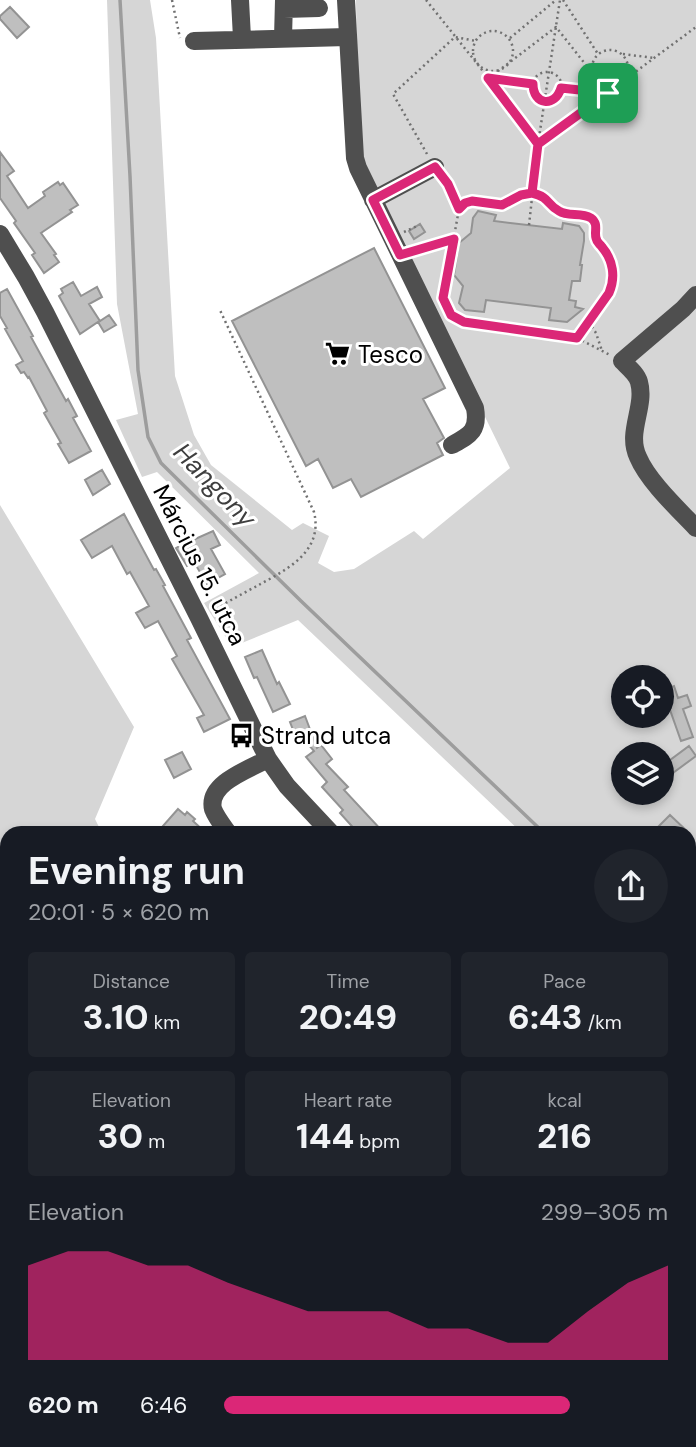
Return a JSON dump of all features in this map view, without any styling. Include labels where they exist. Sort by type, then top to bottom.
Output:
[{"type":"street","points":[[240,0],[242,38]]},
{"type":"street","points":[[346,0],[353,149],[358,168],[475,408],[477,422],[474,430],[452,445]]},
{"type":"street","points":[[283,38],[284,4],[319,8]]},
{"type":"street","points":[[187,41],[347,37]]},
{"type":"street","points":[[373,200],[435,167]]},
{"type":"street","name":"Március 15. utca","points":[[0,234],[45,312],[268,759],[287,786],[324,826]]},
{"type":"street","points":[[696,295],[622,361],[639,381],[640,397],[633,440],[638,457],[656,485],[696,528]]},
{"type":"street","points":[[223,826],[212,804],[219,787],[268,759]]},
{"type":"path","points":[[172,0],[187,41]]},
{"type":"path","points":[[426,0],[538,144]]},
{"type":"path","points":[[529,225],[559,0]]},
{"type":"path","points":[[509,39],[559,0]]},
{"type":"path","points":[[559,0],[598,54]]},
{"type":"path","points":[[488,78],[556,27]]},
{"type":"path","points":[[556,27],[608,93]]},
{"type":"path","points":[[538,144],[696,27]]},
{"type":"path","points":[[492,31],[499,32],[509,39],[512,58],[504,68],[491,71],[479,66],[474,54],[476,41],[480,36],[492,31]]},
{"type":"path","points":[[455,37],[476,41]]},
{"type":"path","points":[[455,37],[393,94],[435,167],[448,184],[459,209],[443,298],[451,315],[464,322],[577,338],[622,361]]},
{"type":"path","points":[[620,54],[628,68],[624,79],[608,86],[596,79],[592,66],[594,60],[598,54],[609,50],[654,58]]},
{"type":"path","points":[[549,72],[560,79],[561,88],[558,97],[544,101],[536,97],[533,84],[537,76],[549,72]]},
{"type":"path","points":[[488,78],[533,84]]},
{"type":"path","points":[[561,88],[608,93]]},
{"type":"path","points":[[459,209],[472,201],[502,205],[521,195],[532,193],[545,197],[561,212],[589,217],[594,222],[596,240],[611,262],[613,285],[577,338]]},
{"type":"path","points":[[400,255],[454,239]]},
{"type":"path","points":[[199,618],[290,568],[303,555],[313,538],[316,523],[314,512],[219,308]]},
{"type":"path","points":[[589,322],[596,332],[602,351]]},
{"type":"shaded area","points":[[107,0],[150,0],[156,38],[175,376],[194,435],[211,465],[292,530],[303,523],[329,536],[318,563],[334,572],[354,569],[414,531],[423,539],[510,468],[363,167],[358,147],[356,0],[696,0],[696,826],[515,826],[298,620],[232,647],[204,603],[259,573],[157,472],[142,477],[116,420],[138,414],[117,304]]},
{"type":"shaded area","points":[[0,505],[134,727],[95,819],[98,826],[0,826]]},
{"type":"building","points":[[10,7],[29,27],[17,38],[0,19]]},
{"type":"building","points":[[0,152],[14,171],[7,176],[28,208],[45,196],[43,192],[58,182],[60,185],[63,183],[78,205],[41,233],[59,262],[44,273],[32,255],[35,253],[0,198]]},
{"type":"building","points":[[478,211],[496,215],[494,221],[562,229],[563,223],[579,226],[584,233],[580,281],[572,281],[569,300],[576,301],[575,307],[583,309],[567,322],[549,320],[551,308],[486,300],[484,312],[465,310],[459,303],[463,286],[454,275],[459,243],[471,233],[473,218]]},
{"type":"building","points":[[420,224],[425,232],[414,239],[409,231]]},
{"type":"building","name":"Tesco","points":[[374,248],[445,388],[423,399],[444,438],[437,443],[443,455],[361,497],[351,479],[333,488],[318,459],[306,466],[232,321]]},
{"type":"building","points":[[73,282],[81,296],[97,287],[102,297],[89,304],[100,321],[109,315],[116,325],[104,332],[98,322],[80,334],[59,296],[63,293],[61,289]]},
{"type":"building","points":[[7,289],[66,401],[68,399],[77,416],[73,418],[91,451],[69,463],[29,377],[24,372],[21,373],[16,365],[23,361],[0,316],[0,293]]},
{"type":"building","points":[[102,470],[110,484],[93,495],[85,480]]},
{"type":"building","points":[[124,514],[165,585],[163,586],[191,638],[187,640],[230,719],[204,732],[197,718],[204,715],[172,659],[177,656],[158,621],[145,628],[136,613],[149,606],[130,572],[127,574],[112,546],[92,558],[81,540]]},
{"type":"building","points":[[213,531],[220,545],[211,549],[225,574],[207,584],[194,562],[187,566],[176,548]]},
{"type":"building","points":[[262,650],[277,684],[279,682],[290,704],[273,712],[245,657]]},
{"type":"building","points":[[674,686],[678,698],[687,695],[691,706],[683,709],[693,737],[681,741],[674,721]]},
{"type":"building","points":[[305,716],[317,748],[321,745],[332,759],[326,764],[348,787],[344,790],[377,826],[352,826],[340,813],[343,810],[322,787],[327,782],[306,757],[314,751],[303,738],[297,740],[290,722]]},
{"type":"building","points":[[689,746],[696,756],[674,772],[674,757]]},
{"type":"building","points":[[182,752],[191,769],[174,778],[165,760]]},
{"type":"building","points":[[178,809],[185,815],[187,812],[198,826],[163,826]]},
{"type":"building","points":[[670,815],[682,826],[659,826]]},
{"type":"waterway","name":"Hangony","points":[[120,0],[138,370],[148,437],[161,463],[537,826]]},
{"type":"place","name":"Tesco","points":[[338,354]]},
{"type":"place","name":"Strand utca","points":[[241,735]]},
{"type":"route","points":[[608,93],[538,144],[532,193],[545,197],[561,212],[583,215],[594,222],[596,240],[607,254],[613,270],[613,285],[609,293],[577,338],[464,322],[451,315],[443,298],[454,239],[400,255],[373,200],[435,167],[448,184],[459,209],[472,201],[502,205],[521,195],[532,193],[538,144],[488,78],[533,84],[536,97],[544,101],[558,97],[561,88],[608,93]]}]
